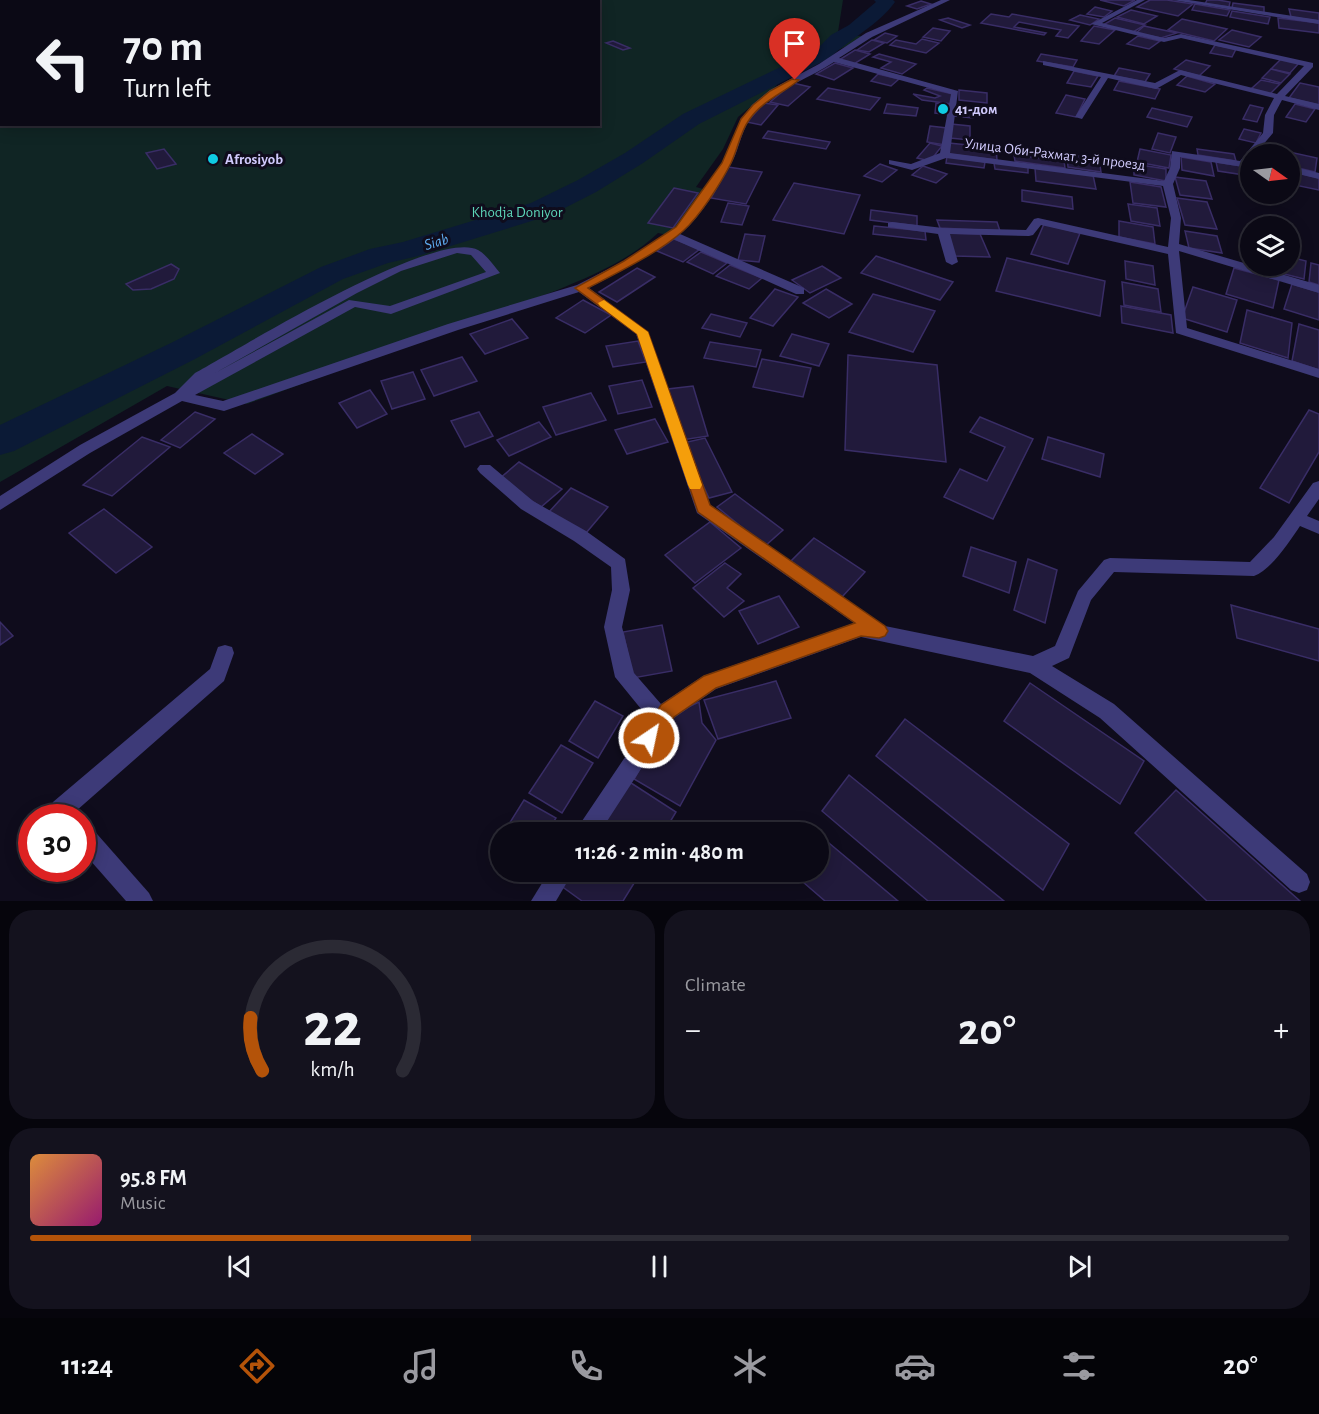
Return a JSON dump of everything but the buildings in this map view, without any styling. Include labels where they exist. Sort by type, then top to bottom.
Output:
[{"type":"street","points":[[180,396],[224,406],[453,327],[581,288],[628,263],[680,229],[698,207],[727,163],[744,121],[755,107],[773,92],[869,35],[947,0]]},
{"type":"street","points":[[1142,0],[1095,24],[1164,40],[1181,36],[1303,62],[1310,65],[1308,67]]},
{"type":"street","points":[[1176,0],[1319,22]]},
{"type":"street","name":"Улица Оби-Рахмат, 3-й проезд","points":[[832,59],[955,93],[945,155],[1168,184],[1175,168],[1175,153],[1240,164]]},
{"type":"street","points":[[1046,63],[1156,86],[1180,72],[1319,107]]},
{"type":"street","points":[[1308,67],[1319,70]]},
{"type":"street","points":[[1260,144],[1268,134],[1267,128],[1278,97],[1308,67]]},
{"type":"street","points":[[1079,117],[1106,75]]},
{"type":"street","points":[[892,162],[912,167],[945,155]]},
{"type":"street","points":[[1300,171],[1319,176]]},
{"type":"street","points":[[1168,184],[1176,218],[1173,249],[1181,330],[1319,374]]},
{"type":"street","points":[[892,225],[943,231],[1029,232],[1038,221],[1173,249],[1319,289]]},
{"type":"street","points":[[943,231],[952,262]]},
{"type":"street","points":[[672,234],[800,291]]},
{"type":"street","points":[[0,504],[85,449],[353,303],[392,310],[494,273],[474,252],[456,250],[397,269],[326,305],[200,376],[180,396]]},
{"type":"street","points":[[581,288],[642,332],[704,508],[879,631]]},
{"type":"street","points":[[485,469],[527,505],[580,536],[619,564],[621,590],[612,627],[625,677],[662,719]]},
{"type":"street","points":[[1034,665],[1062,652],[1084,596],[1110,566],[1254,569],[1280,542],[1319,487]]},
{"type":"street","points":[[1297,518],[1319,528]]},
{"type":"street","points":[[595,822],[667,711],[710,682],[861,629],[879,631],[943,648],[1034,665],[1107,711],[1299,882]]},
{"type":"street","points":[[68,804],[217,675],[225,653]]},
{"type":"street","points":[[96,850],[141,901]]},
{"type":"street","points":[[543,901],[555,882]]},
{"type":"green space","name":"Khodja Doniyor","points":[[600,0],[843,0],[838,32],[866,37],[784,75],[776,86],[738,117],[723,149],[696,187],[703,189],[673,231],[668,235],[658,233],[647,243],[610,266],[555,291],[247,404],[167,386],[0,482],[0,126],[600,126]]},
{"type":"waterway","name":"Siab","points":[[0,441],[183,351],[332,273],[381,255],[408,250],[541,209],[587,186],[634,158],[691,119],[823,54],[838,39],[856,29],[886,2],[883,0]]},
{"type":"slow traffic","points":[[604,303],[642,332],[695,485]]},
{"type":"place","name":"41-дом","points":[[943,109]]},
{"type":"place","name":"Afrosiyob","points":[[213,159]]},
{"type":"route","points":[[649,738],[667,711],[710,682],[861,629],[879,631],[704,508],[642,332],[581,288],[628,263],[680,229],[698,207],[727,163],[744,121],[755,107],[773,92],[795,80]]}]
